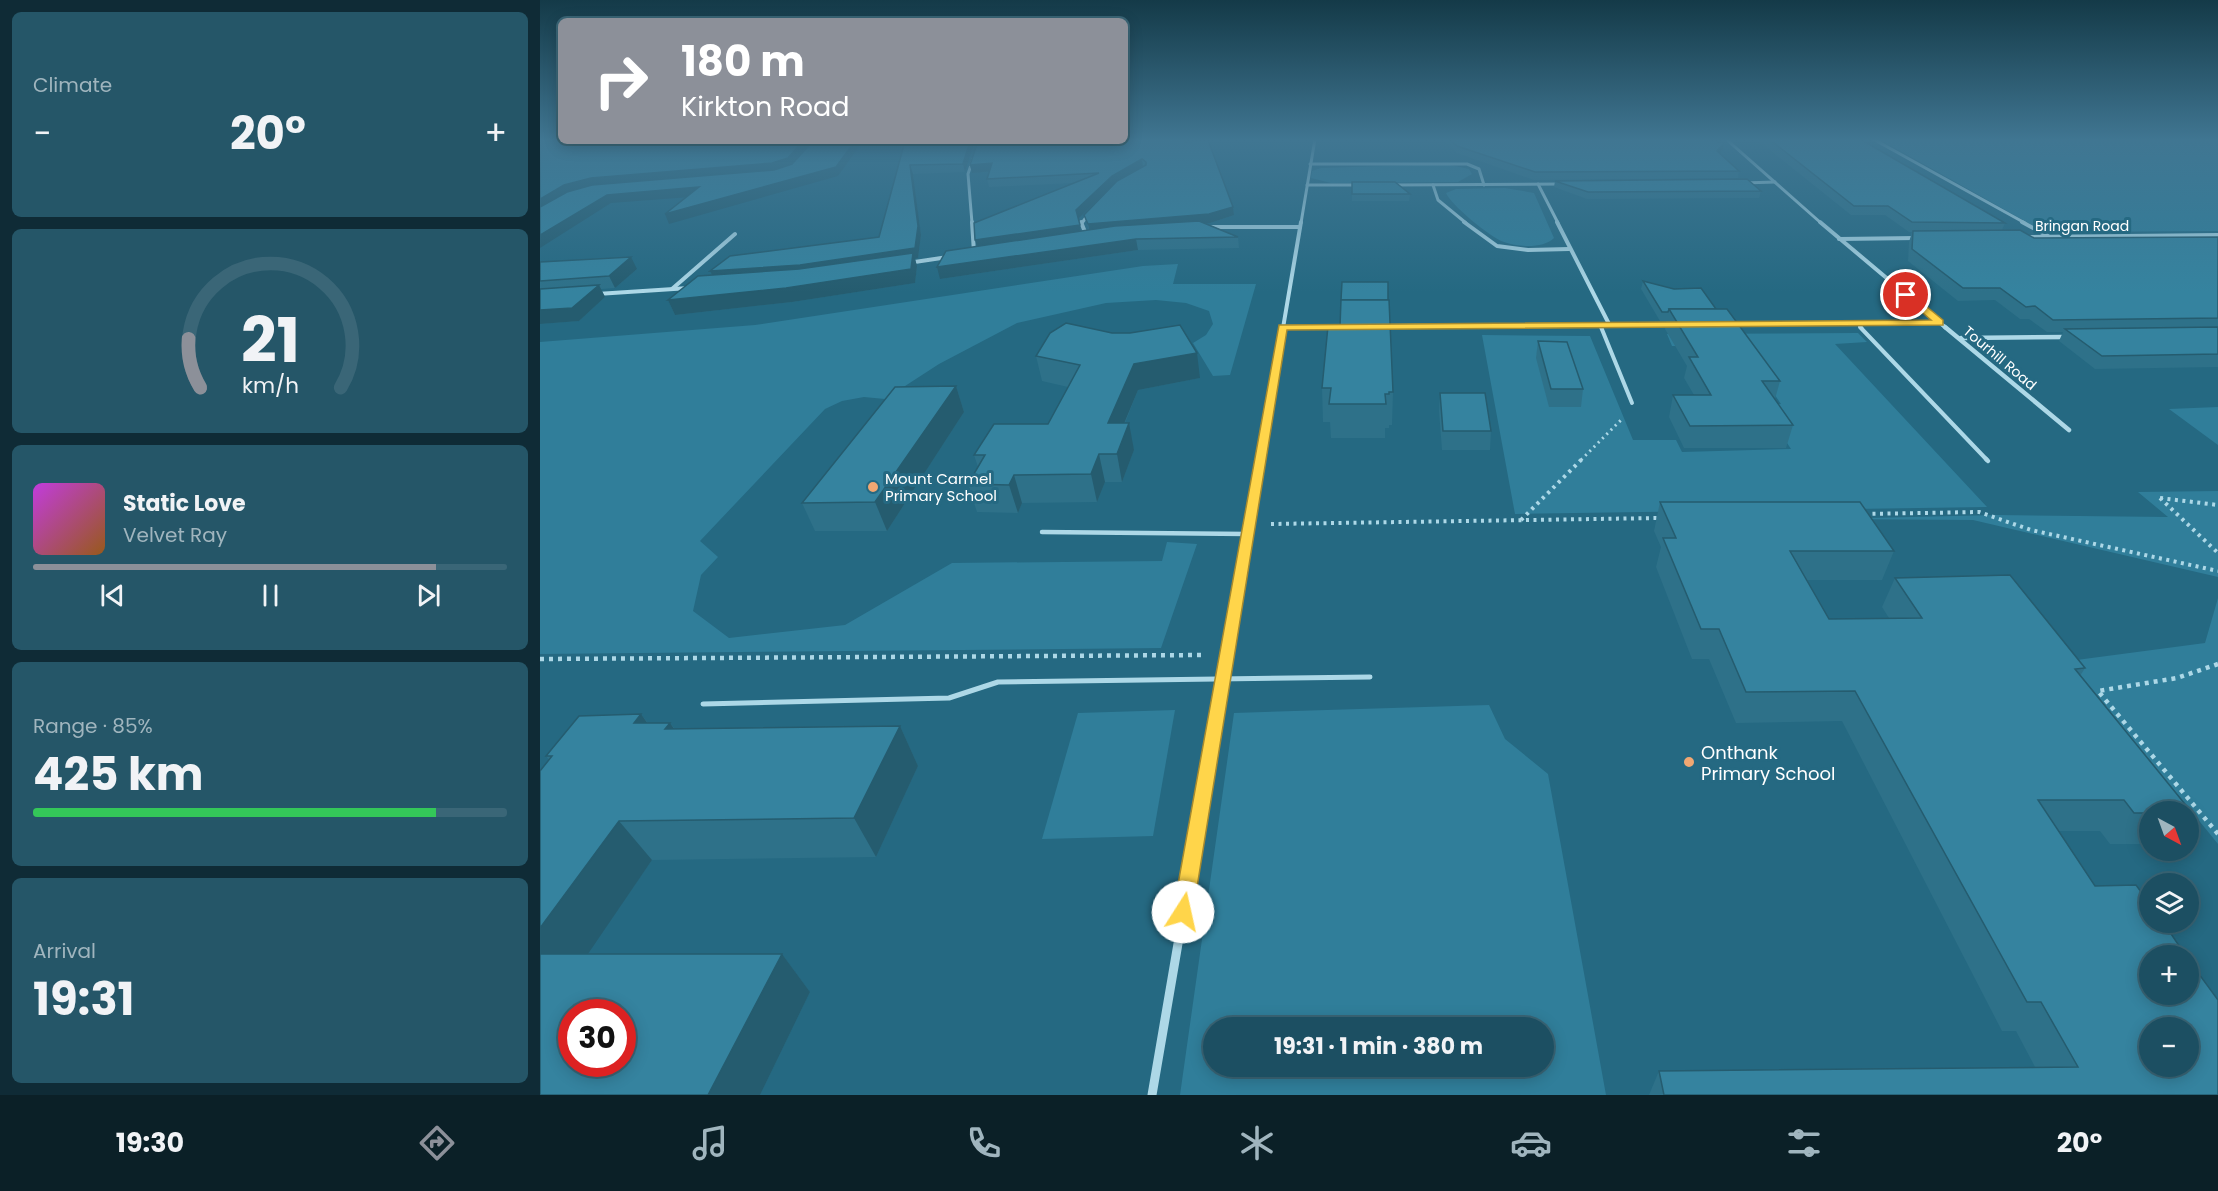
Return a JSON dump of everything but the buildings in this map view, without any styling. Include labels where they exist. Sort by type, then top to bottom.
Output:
[{"type":"street","points":[[969,190],[974,253]]},
{"type":"street","points":[[1152,1095],[1306,190]]},
{"type":"street","points":[[1435,190],[1438,200],[1487,241],[1497,246],[1528,250],[1569,249]]},
{"type":"street","points":[[1541,190],[1609,324]]},
{"type":"street","name":"Tourhill Road","points":[[1784,190],[1839,239],[2069,430]]},
{"type":"street","points":[[1965,190],[2048,236]]},
{"type":"street","points":[[1087,237],[1081,222],[1094,209]]},
{"type":"street","points":[[1196,228],[1300,227]]},
{"type":"street","points":[[671,289],[735,234]]},
{"type":"street","name":"Bringan Road","points":[[2013,237],[2218,235]]},
{"type":"street","points":[[1076,239],[1096,236]]},
{"type":"street","points":[[1839,239],[1920,238]]},
{"type":"street","points":[[968,254],[986,251]]},
{"type":"street","points":[[898,265],[956,256]]},
{"type":"street","points":[[588,295],[694,288]]},
{"type":"street","points":[[1727,323],[1940,322]]},
{"type":"street","points":[[1377,326],[1680,324]]},
{"type":"street","points":[[1283,327],[1341,327]]},
{"type":"street","points":[[1960,338],[2078,337]]},
{"type":"lane","points":[[1856,322],[1988,461]]},
{"type":"lane","points":[[1600,324],[1632,403]]},
{"type":"lane","points":[[1042,531],[1248,534]]},
{"type":"lane","points":[[703,704],[949,698],[999,682],[1370,677]]},
{"type":"path","points":[[1521,520],[1622,420],[1632,403]]},
{"type":"path","points":[[2218,505],[2160,498],[2218,554]]},
{"type":"path","points":[[1853,514],[1979,512],[2031,530],[2218,571]]},
{"type":"path","points":[[1249,524],[1669,518]]},
{"type":"path","points":[[540,659],[1227,655]]},
{"type":"path","points":[[2218,664],[2177,678],[2098,692],[2218,834]]},
{"type":"shaded area","points":[[1453,190],[1517,190],[1534,193],[1554,238],[1544,244],[1530,246],[1504,242],[1472,220],[1455,205],[1446,193]]},
{"type":"shaded area","points":[[1970,190],[2218,190],[2218,231],[2064,232],[2032,225]]},
{"type":"shaded area","points":[[1178,264],[1173,284],[1256,284],[1230,375],[1213,376],[1193,343],[1206,335],[1213,324],[1209,311],[1186,303],[1156,300],[1106,303],[1017,323],[939,364],[885,399],[864,397],[842,401],[825,409],[700,541],[718,557],[701,575],[693,611],[729,638],[845,625],[952,563],[1162,561],[1167,542],[1197,544],[1161,648],[540,654],[540,342],[755,325],[1143,266]]},
{"type":"shaded area","points":[[1858,333],[1867,342],[1835,344],[1987,507],[1515,514],[1482,335],[1590,336],[1633,440],[1676,440],[1682,452],[1791,449],[1762,405],[1781,404],[1741,346],[1672,346],[1667,334]]},
{"type":"shaded area","points":[[2218,407],[2218,445],[2169,409]]},
{"type":"shaded area","points":[[2218,491],[2218,577],[1973,520],[1825,519],[1997,515],[2168,517],[2138,492]]},
{"type":"shaded area","points":[[2218,598],[2218,844],[2199,821],[2199,801],[2183,801],[2069,661],[2205,643]]},
{"type":"shaded area","points":[[1489,705],[1505,739],[1548,774],[1606,1095],[1180,1095],[1234,713]]},
{"type":"shaded area","points":[[1175,710],[1153,836],[1042,839],[1078,713]]},
{"type":"place","name":"Mount Carmel Primary School","points":[[873,487]]},
{"type":"place","name":"Onthank Primary School","points":[[1689,762]]},
{"type":"route","points":[[1183,912],[1283,327],[1940,322],[1906,295]]}]
